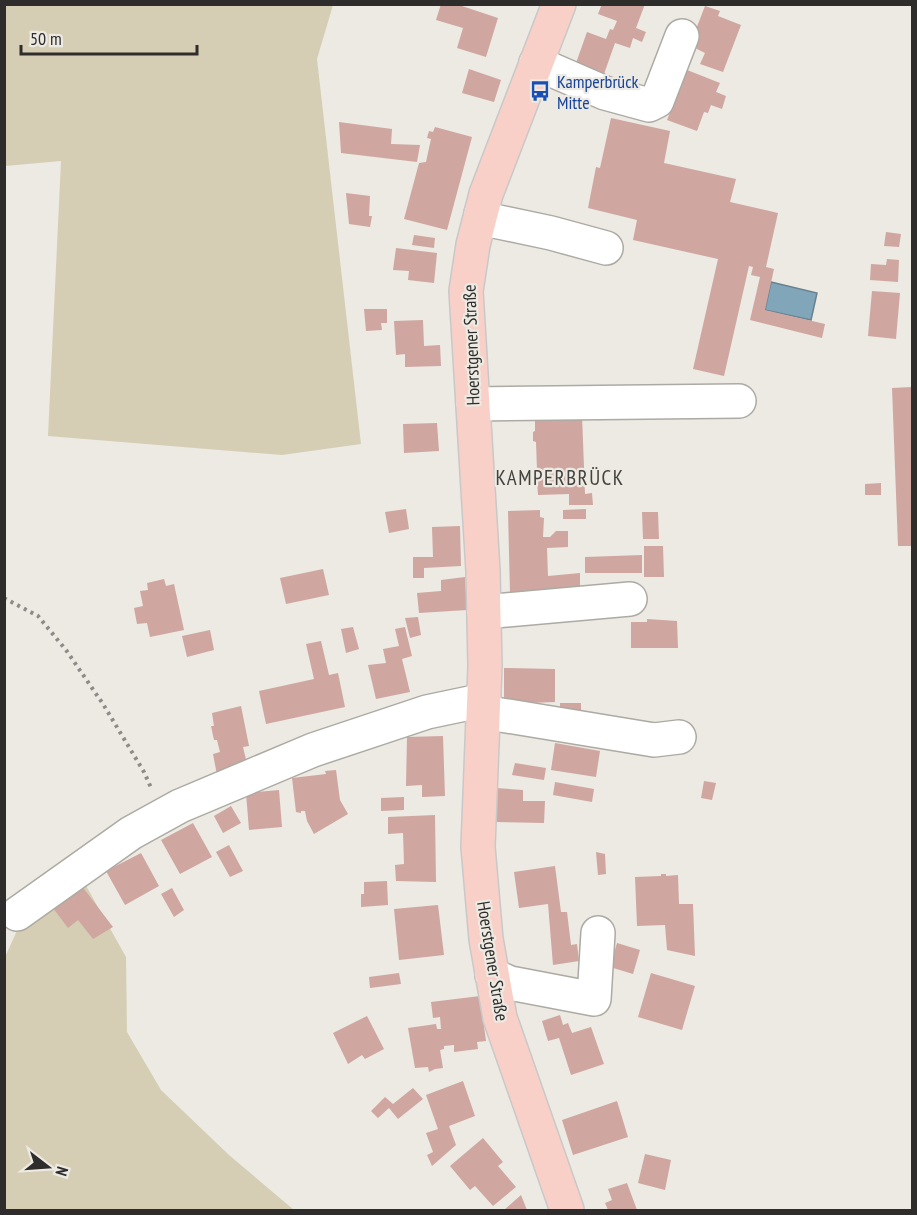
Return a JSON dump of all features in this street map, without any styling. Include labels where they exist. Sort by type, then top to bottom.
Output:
[{"type":"main road","name":"Hoerstgener Straße","points":[[558,4],[486,194],[473,245],[466,291],[484,612],[478,846],[486,939],[500,1018],[567,1210]]},
{"type":"lane","points":[[536,63],[605,93],[649,105],[657,100],[682,36]]},
{"type":"lane","points":[[481,214],[494,221],[606,248]]},
{"type":"lane","points":[[473,404],[739,401]]},
{"type":"lane","points":[[484,612],[630,599]]},
{"type":"lane","points":[[17,914],[130,833],[180,806],[313,750],[428,712],[483,706],[654,740],[678,737]]},
{"type":"lane","points":[[492,975],[510,983],[594,999],[598,933]]},
{"type":"path","points":[[4,598],[38,616],[66,650],[103,704],[144,772],[163,816]]},
{"type":"shaded area","points":[[5,4],[333,5],[317,59],[361,444],[282,455],[48,436],[61,161],[5,166]]},
{"type":"shaded area","points":[[80,875],[126,957],[127,1032],[161,1090],[229,1155],[294,1210],[5,1210],[5,957],[21,922]]},
{"type":"water","points":[[771,282],[817,293],[811,320],[765,310]]},
{"type":"building","points":[[441,4],[456,4],[498,18],[486,57],[457,48],[463,28],[436,20]]},
{"type":"building","points":[[602,4],[645,4],[636,28],[646,32],[642,42],[633,38],[630,48],[615,43],[604,74],[576,63],[587,32],[606,39],[610,29],[613,30],[617,21],[598,14]]},
{"type":"building","points":[[705,6],[720,11],[718,16],[741,25],[723,72],[700,64],[705,53],[695,48],[698,39],[693,37]]},
{"type":"building","points":[[682,68],[720,83],[716,92],[726,96],[722,109],[711,105],[708,113],[704,112],[697,131],[667,120],[675,100]]},
{"type":"building","points":[[469,69],[501,80],[494,102],[462,93]]},
{"type":"building","points":[[611,118],[670,131],[664,163],[736,179],[730,202],[778,213],[766,267],[774,269],[765,310],[825,324],[822,338],[750,320],[760,277],[751,275],[753,267],[749,266],[724,376],[693,369],[718,259],[633,240],[637,220],[588,208],[596,167],[600,168]]},
{"type":"building","points":[[339,122],[392,129],[391,144],[420,145],[417,162],[341,153]]},
{"type":"building","points":[[435,127],[472,137],[447,230],[404,219],[419,163],[426,162],[431,139],[427,138],[429,131],[433,132]]},
{"type":"building","points":[[346,193],[370,196],[369,216],[372,216],[370,227],[349,224]]},
{"type":"building","points":[[886,232],[901,234],[899,247],[884,246]]},
{"type":"building","points":[[414,235],[435,238],[434,248],[412,245]]},
{"type":"building","points":[[396,248],[437,253],[434,283],[408,280],[409,271],[393,270]]},
{"type":"building","points":[[887,259],[899,260],[898,282],[870,280],[871,264],[886,265]]},
{"type":"building","points":[[872,291],[900,293],[896,339],[868,336]]},
{"type":"building","points":[[364,309],[387,309],[387,323],[381,323],[382,330],[366,331]]},
{"type":"building","points":[[423,320],[424,346],[440,345],[441,366],[405,367],[405,354],[396,355],[394,321]]},
{"type":"building","points":[[912,387],[912,546],[898,546],[892,388]]},
{"type":"building","points":[[582,415],[585,494],[592,493],[593,505],[569,505],[569,494],[538,495],[537,480],[534,480],[534,470],[537,470],[536,442],[533,441],[535,416]]},
{"type":"building","points":[[437,423],[439,451],[404,453],[403,424]]},
{"type":"building","points":[[881,483],[881,495],[865,495],[865,484]]},
{"type":"building","points":[[406,509],[409,529],[389,533],[385,512]]},
{"type":"building","points":[[586,509],[586,519],[563,519],[563,510]]},
{"type":"building","points":[[540,510],[540,517],[544,518],[543,537],[550,537],[556,531],[568,531],[568,547],[547,548],[548,576],[580,573],[580,590],[510,593],[508,511]]},
{"type":"building","points":[[642,512],[658,512],[659,539],[643,539]]},
{"type":"building","points":[[460,526],[461,566],[424,568],[424,578],[413,578],[413,557],[433,557],[432,527]]},
{"type":"building","points":[[644,546],[663,546],[664,577],[644,577]]},
{"type":"building","points":[[642,555],[642,573],[585,573],[585,557]]},
{"type":"building","points":[[323,569],[329,595],[286,604],[280,578]]},
{"type":"building","points":[[465,577],[467,610],[419,613],[417,593],[441,591],[441,580]]},
{"type":"building","points":[[164,579],[166,586],[174,584],[184,630],[150,637],[147,623],[137,624],[134,608],[143,606],[140,591],[148,590],[147,583]]},
{"type":"building","points":[[418,617],[421,635],[410,638],[405,618]]},
{"type":"building","points":[[647,619],[677,621],[678,648],[631,648],[631,622],[647,622]]},
{"type":"building","points":[[353,627],[359,649],[346,653],[341,629]]},
{"type":"building","points":[[405,627],[412,656],[402,659],[410,692],[376,699],[368,665],[386,663],[383,649],[399,646],[395,629]]},
{"type":"building","points":[[210,630],[214,650],[187,657],[182,636]]},
{"type":"building","points":[[321,641],[329,675],[338,673],[345,707],[266,724],[259,691],[314,679],[306,644]]},
{"type":"building","points":[[504,668],[555,669],[555,702],[504,704]]},
{"type":"building","points":[[560,703],[581,703],[581,714],[560,713]]},
{"type":"building","points":[[241,706],[249,746],[243,747],[248,768],[217,775],[213,754],[220,752],[211,726],[214,726],[212,713]]},
{"type":"building","points":[[443,736],[445,796],[422,797],[422,785],[406,786],[407,737]]},
{"type":"building","points":[[555,743],[600,751],[596,777],[551,770]]},
{"type":"building","points":[[515,763],[546,768],[544,780],[512,775]]},
{"type":"building","points":[[336,770],[340,800],[348,814],[314,834],[305,811],[296,812],[292,778],[326,774],[325,771]]},
{"type":"building","points":[[704,781],[716,783],[712,800],[701,798]]},
{"type":"building","points":[[555,782],[594,789],[592,802],[553,795]]},
{"type":"building","points":[[496,788],[523,790],[523,801],[545,801],[544,823],[496,822]]},
{"type":"building","points":[[279,790],[282,827],[249,830],[246,793]]},
{"type":"building","points":[[404,797],[404,810],[381,811],[381,798]]},
{"type":"building","points":[[231,806],[241,823],[223,833],[214,816]]},
{"type":"building","points":[[435,815],[436,882],[396,881],[395,865],[404,864],[403,833],[388,834],[388,817]]},
{"type":"building","points":[[193,823],[212,857],[180,874],[161,840]]},
{"type":"building","points":[[229,845],[243,871],[230,877],[216,852]]},
{"type":"building","points":[[596,852],[605,854],[606,874],[598,875]]},
{"type":"building","points":[[141,853],[159,886],[125,905],[106,871]]},
{"type":"building","points":[[555,866],[561,912],[567,912],[571,945],[577,944],[579,961],[553,965],[548,904],[519,908],[514,872]]},
{"type":"building","points":[[661,874],[678,875],[679,904],[693,904],[695,956],[667,950],[665,925],[637,926],[635,877],[661,876]]},
{"type":"building","points":[[387,881],[388,905],[361,907],[364,882]]},
{"type":"building","points":[[81,885],[113,927],[93,939],[78,920],[68,928],[53,908]]},
{"type":"building","points":[[172,888],[184,910],[174,917],[161,894]]},
{"type":"building","points":[[438,905],[444,955],[399,960],[394,909]]},
{"type":"building","points":[[617,943],[640,950],[633,974],[610,967]]},
{"type":"building","points":[[399,973],[401,984],[370,988],[369,977]]},
{"type":"building","points":[[651,973],[695,986],[682,1030],[638,1017]]},
{"type":"building","points":[[480,996],[486,1041],[477,1042],[478,1049],[454,1052],[454,1045],[444,1046],[444,1049],[440,1050],[443,1068],[429,1072],[428,1067],[415,1068],[408,1028],[436,1024],[437,1029],[441,1029],[440,1017],[433,1018],[431,1002]]},
{"type":"building","points":[[560,1015],[563,1025],[568,1023],[572,1033],[591,1027],[604,1064],[571,1075],[559,1038],[548,1041],[542,1021]]},
{"type":"building","points":[[367,1016],[384,1049],[365,1059],[362,1055],[348,1064],[333,1033]]},
{"type":"building","points":[[463,1081],[475,1116],[449,1126],[456,1145],[432,1166],[427,1155],[433,1152],[426,1133],[438,1129],[426,1095]]},
{"type":"building","points":[[413,1088],[423,1099],[398,1119],[389,1108],[378,1118],[371,1111],[385,1097],[393,1104]]},
{"type":"building","points":[[617,1101],[628,1137],[573,1155],[562,1120]]},
{"type":"building","points":[[483,1138],[503,1162],[498,1166],[516,1187],[493,1206],[475,1186],[470,1190],[450,1166]]},
{"type":"building","points":[[645,1154],[671,1160],[665,1190],[638,1183]]},
{"type":"building","points":[[627,1183],[637,1210],[608,1210],[605,1203],[612,1200],[608,1189]]},
{"type":"building","points":[[521,1195],[527,1210],[504,1210]]},
{"type":"place","name":"Kamperbrück Mitte","points":[[540,91]]},
{"type":"district","name":"KAMPERBRÜCK","points":[[560,477]]}]
